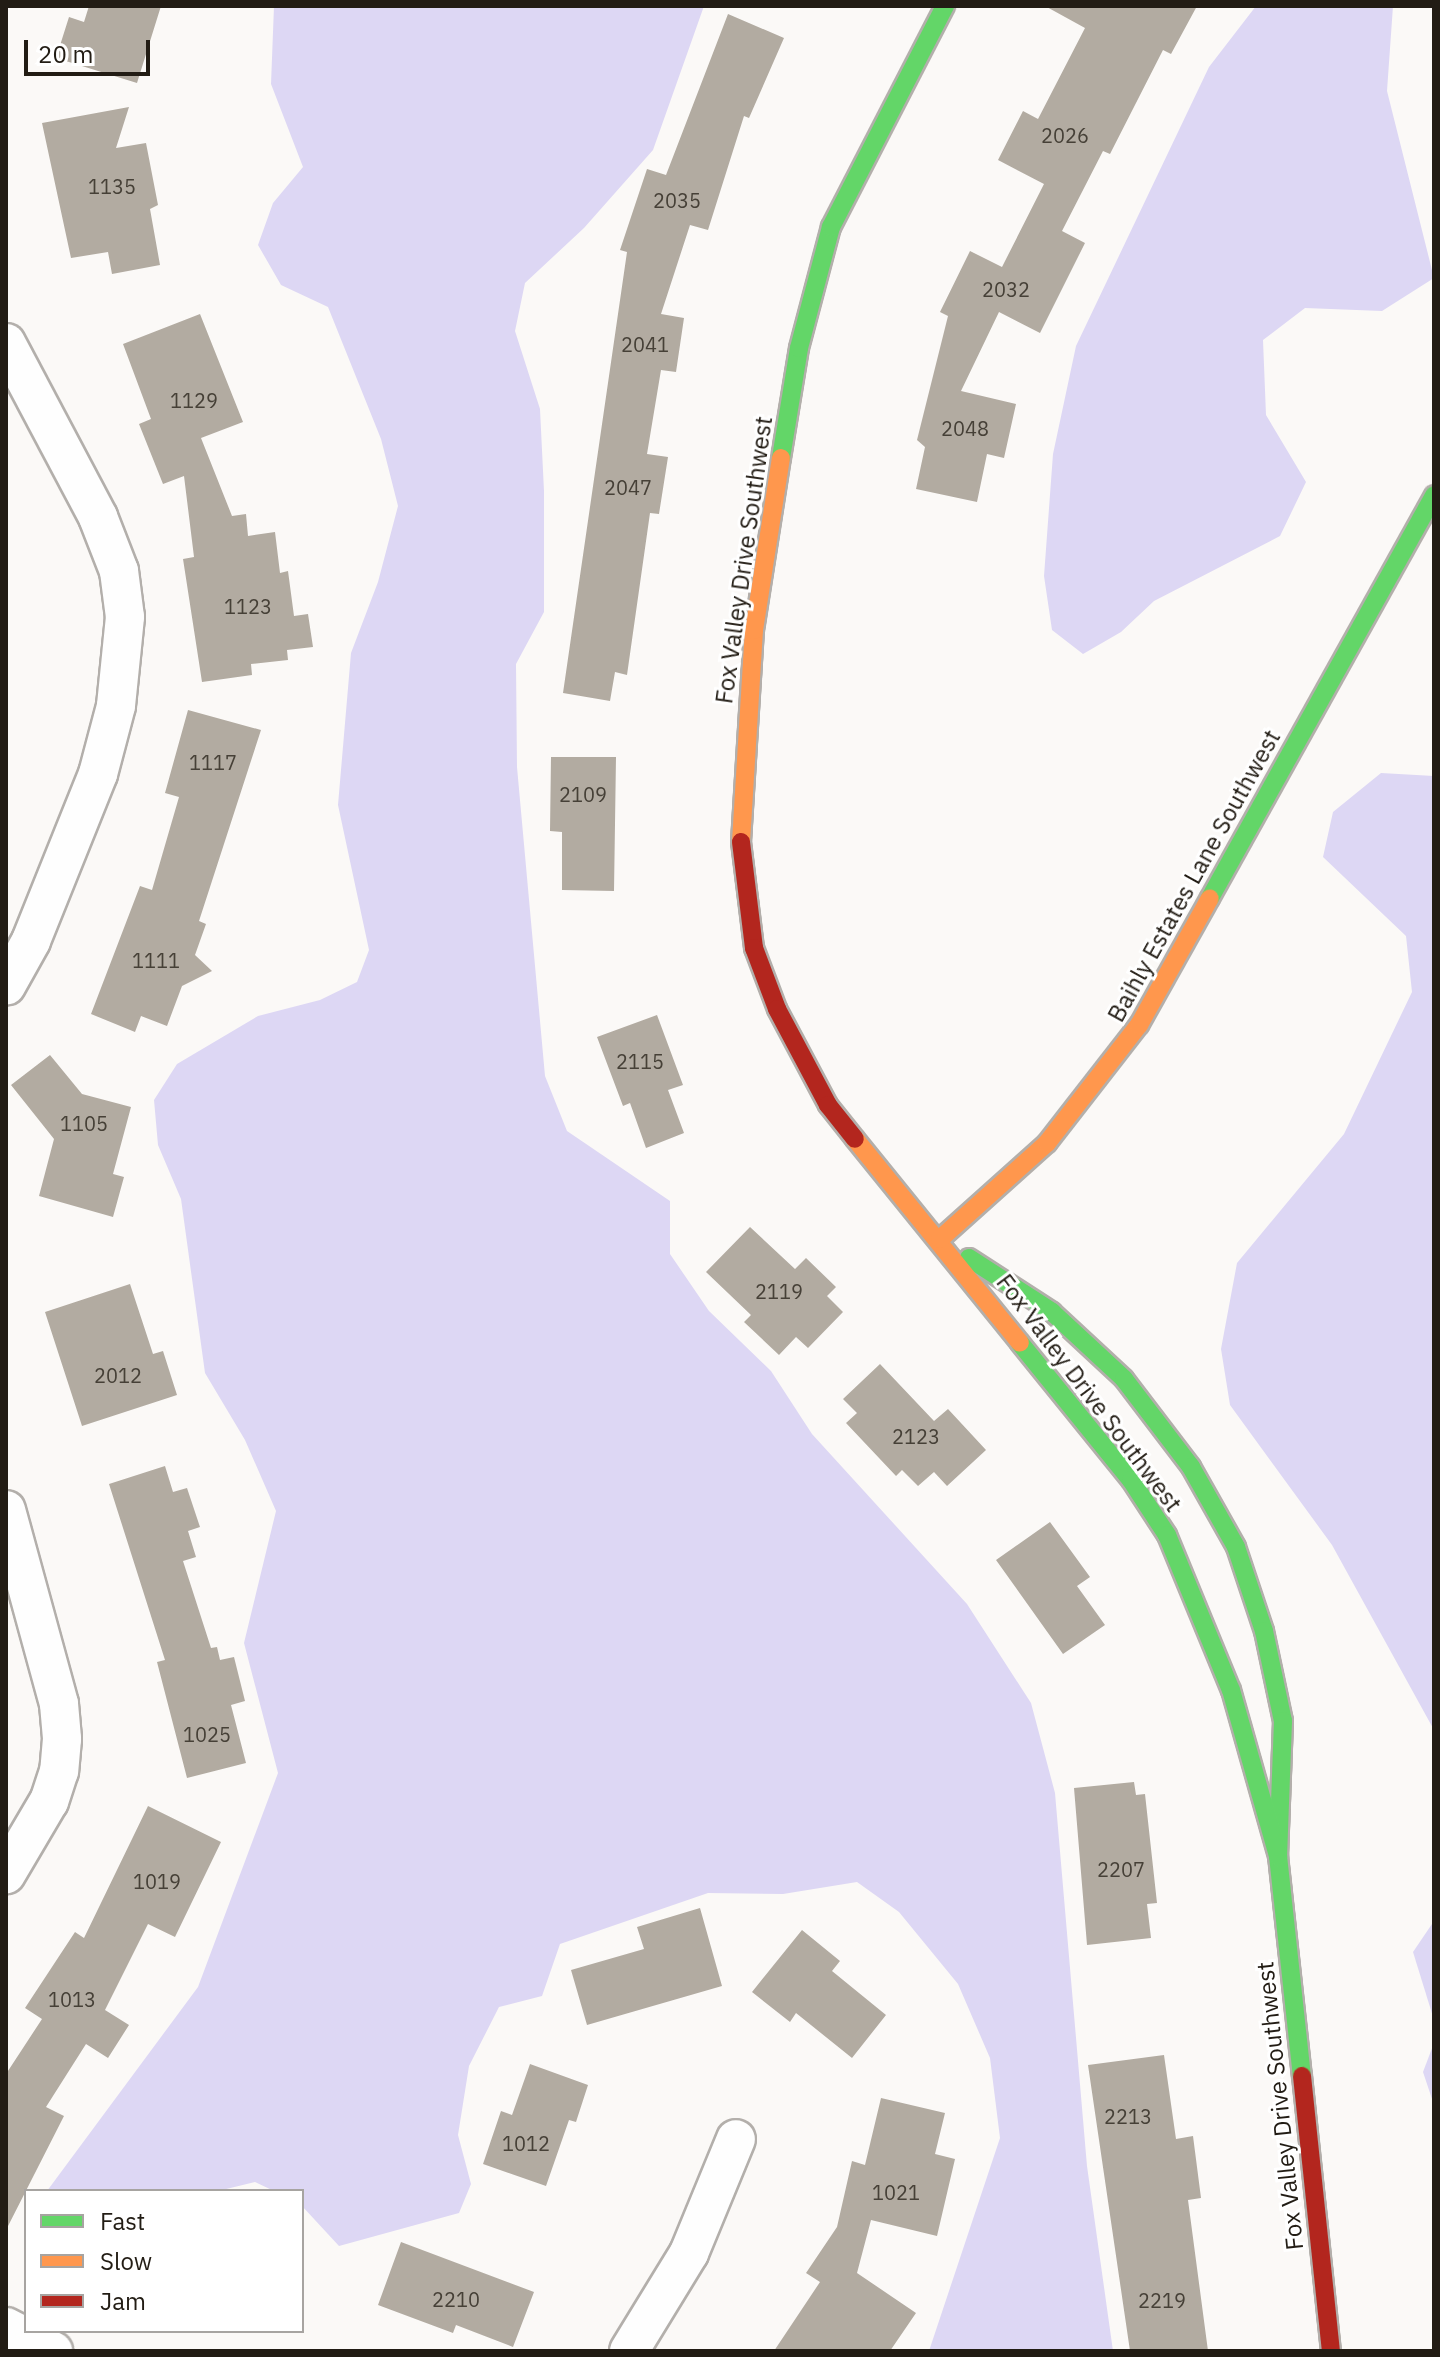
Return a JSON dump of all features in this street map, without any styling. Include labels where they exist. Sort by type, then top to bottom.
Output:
[{"type":"street","name":"Fox Valley Drive Southwest","points":[[945,6],[855,177],[818,265],[799,348],[754,630],[740,837],[754,948],[803,1062],[876,1168],[940,1239],[1131,1480],[1167,1535],[1231,1690],[1278,1856]]},
{"type":"street","points":[[6,343],[98,517],[119,571],[125,617],[118,693],[98,774],[31,941],[6,986]]},
{"type":"street","name":"Baihly Estates Lane Southwest","points":[[940,1239],[1047,1143],[1133,1035],[1434,495]]},
{"type":"street","name":"Fox Valley Drive Southwest","points":[[940,1239],[1052,1312],[1124,1379],[1191,1467],[1236,1547],[1264,1631],[1283,1721],[1278,1856],[1331,2351]]},
{"type":"street","points":[[6,1510],[59,1704],[59,1771],[36,1828],[6,1874]]},
{"type":"street","points":[[629,2351],[689,2253],[736,2139]]},
{"type":"street","points":[[6,2327],[53,2351]]},
{"type":"shaded area","points":[[274,6],[704,6],[653,150],[584,228],[525,283],[515,331],[540,409],[544,491],[544,612],[516,664],[517,767],[545,1076],[567,1131],[670,1201],[670,1254],[709,1311],[771,1371],[812,1434],[967,1604],[1031,1703],[1055,1793],[1087,2166],[1113,2351],[929,2351],[1000,2138],[990,2058],[958,1984],[899,1912],[857,1882],[783,1894],[708,1893],[560,1944],[542,1996],[499,2007],[469,2066],[458,2135],[471,2184],[459,2213],[339,2246],[304,2208],[304,2189],[270,2189],[255,2182],[226,2189],[48,2189],[198,1987],[278,1773],[244,1643],[276,1511],[245,1440],[205,1373],[181,1199],[158,1145],[154,1100],[177,1064],[258,1016],[320,1000],[357,982],[369,950],[338,805],[351,653],[378,582],[398,506],[381,439],[328,307],[281,285],[258,245],[273,203],[303,167],[271,84]]},
{"type":"shaded area","points":[[1256,6],[1393,6],[1387,91],[1434,278],[1382,311],[1305,308],[1263,340],[1266,415],[1306,482],[1280,536],[1154,601],[1121,632],[1083,654],[1052,630],[1044,576],[1053,454],[1076,346],[1209,67]]},
{"type":"shaded area","points":[[1381,773],[1434,776],[1434,1730],[1332,1545],[1230,1405],[1221,1349],[1237,1263],[1344,1134],[1412,992],[1406,936],[1323,857],[1333,812]]},
{"type":"shaded area","points":[[1434,1921],[1434,2020],[1413,1952]]},
{"type":"shaded area","points":[[1434,2043],[1434,2105],[1423,2072]]},
{"type":"building","points":[[89,6],[161,6],[137,83],[56,58],[69,17],[84,22]]},
{"type":"building","points":[[1045,6],[1197,6],[1171,54],[1163,50],[1110,154],[1103,151],[1062,231],[1085,243],[1040,333],[999,312],[961,391],[1016,404],[1004,458],[987,454],[977,502],[916,489],[925,447],[917,440],[948,316],[940,312],[970,251],[1002,267],[1044,184],[998,160],[1023,111],[1038,119],[1085,28]]},
{"type":"building","points":[[728,14],[784,38],[749,118],[744,116],[708,230],[690,225],[661,314],[684,318],[676,372],[661,370],[647,454],[668,457],[659,514],[650,513],[627,675],[615,672],[610,701],[563,693],[627,252],[620,250],[647,169],[666,175]]},
{"type":"building","points":[[129,107],[116,148],[146,143],[158,205],[150,209],[160,265],[112,274],[108,252],[71,258],[42,123]]},
{"type":"building","points":[[200,314],[243,422],[201,438],[232,516],[246,514],[248,536],[275,532],[280,573],[288,571],[294,616],[308,614],[313,647],[287,650],[288,660],[251,664],[252,675],[202,682],[183,559],[194,557],[184,476],[163,484],[139,424],[151,419],[123,344]]},
{"type":"building","points":[[188,710],[261,730],[199,921],[206,924],[195,955],[212,971],[182,986],[167,1026],[141,1016],[135,1032],[91,1014],[140,886],[152,890],[179,797],[165,793]]},
{"type":"building","points":[[551,757],[616,757],[614,891],[562,890],[562,832],[550,831]]},
{"type":"building","points":[[657,1015],[683,1085],[668,1090],[684,1133],[646,1148],[630,1103],[623,1106],[597,1037]]},
{"type":"building","points":[[50,1055],[82,1094],[131,1107],[113,1174],[124,1177],[113,1217],[39,1196],[54,1139],[11,1085]]},
{"type":"building","points":[[750,1227],[795,1269],[806,1258],[836,1287],[827,1296],[843,1312],[808,1348],[796,1337],[779,1355],[744,1322],[751,1315],[706,1272]]},
{"type":"building","points":[[130,1284],[153,1354],[163,1351],[177,1395],[82,1426],[45,1312]]},
{"type":"building","points":[[880,1364],[934,1421],[948,1409],[986,1450],[947,1486],[934,1472],[918,1486],[902,1470],[896,1476],[846,1423],[857,1413],[843,1399]]},
{"type":"building","points":[[165,1466],[173,1492],[187,1488],[200,1527],[188,1531],[196,1557],[183,1561],[211,1648],[217,1647],[220,1660],[234,1657],[245,1701],[231,1705],[246,1763],[187,1778],[157,1662],[165,1660],[109,1484]]},
{"type":"building","points":[[1050,1522],[1090,1577],[1077,1586],[1105,1625],[1063,1654],[996,1560]]},
{"type":"building","points":[[1134,1782],[1136,1795],[1145,1794],[1157,1903],[1147,1904],[1151,1938],[1087,1945],[1074,1788]]},
{"type":"building","points":[[148,1806],[221,1842],[175,1937],[148,1924],[105,2010],[129,2025],[108,2058],[86,2044],[46,2107],[64,2116],[27,2189],[24,2189],[6,2230],[6,2074],[42,2019],[25,2008],[75,1932],[84,1938]]},
{"type":"building","points":[[700,1908],[722,1986],[587,2025],[571,1970],[644,1949],[637,1927]]},
{"type":"building","points":[[802,1930],[840,1961],[832,1971],[886,2015],[852,2058],[796,2013],[790,2022],[752,1992]]},
{"type":"building","points":[[1164,2055],[1176,2139],[1193,2136],[1201,2198],[1188,2200],[1208,2351],[1130,2351],[1088,2065]]},
{"type":"building","points":[[530,2064],[588,2085],[576,2122],[569,2120],[546,2186],[483,2164],[501,2111],[512,2115]]},
{"type":"building","points":[[881,2098],[945,2113],[935,2154],[955,2159],[937,2236],[871,2220],[857,2273],[916,2313],[890,2351],[774,2351],[820,2282],[806,2273],[837,2227],[852,2161],[865,2165]]},
{"type":"building","points":[[401,2242],[534,2292],[513,2347],[456,2325],[453,2333],[378,2305]]},
{"type":"traffic: fast","points":[[781,458],[799,348],[831,227],[945,6]]},
{"type":"traffic: fast","points":[[1210,898],[1434,495]]},
{"type":"traffic: fast","points":[[969,1258],[1052,1312],[1124,1379],[1191,1467],[1236,1547],[1264,1631],[1283,1721],[1278,1856],[1302,2076]]},
{"type":"traffic: fast","points":[[1020,1343],[1131,1480],[1167,1535],[1231,1690],[1278,1856]]},
{"type":"traffic: slow","points":[[741,842],[754,630],[781,458]]},
{"type":"traffic: slow","points":[[940,1239],[1047,1143],[1139,1025],[1210,898]]},
{"type":"traffic: slow","points":[[855,1139],[1020,1343]]},
{"type":"traffic: jam","points":[[741,842],[754,948],[777,1009],[828,1105],[855,1139]]},
{"type":"traffic: jam","points":[[1302,2076],[1331,2351]]}]
